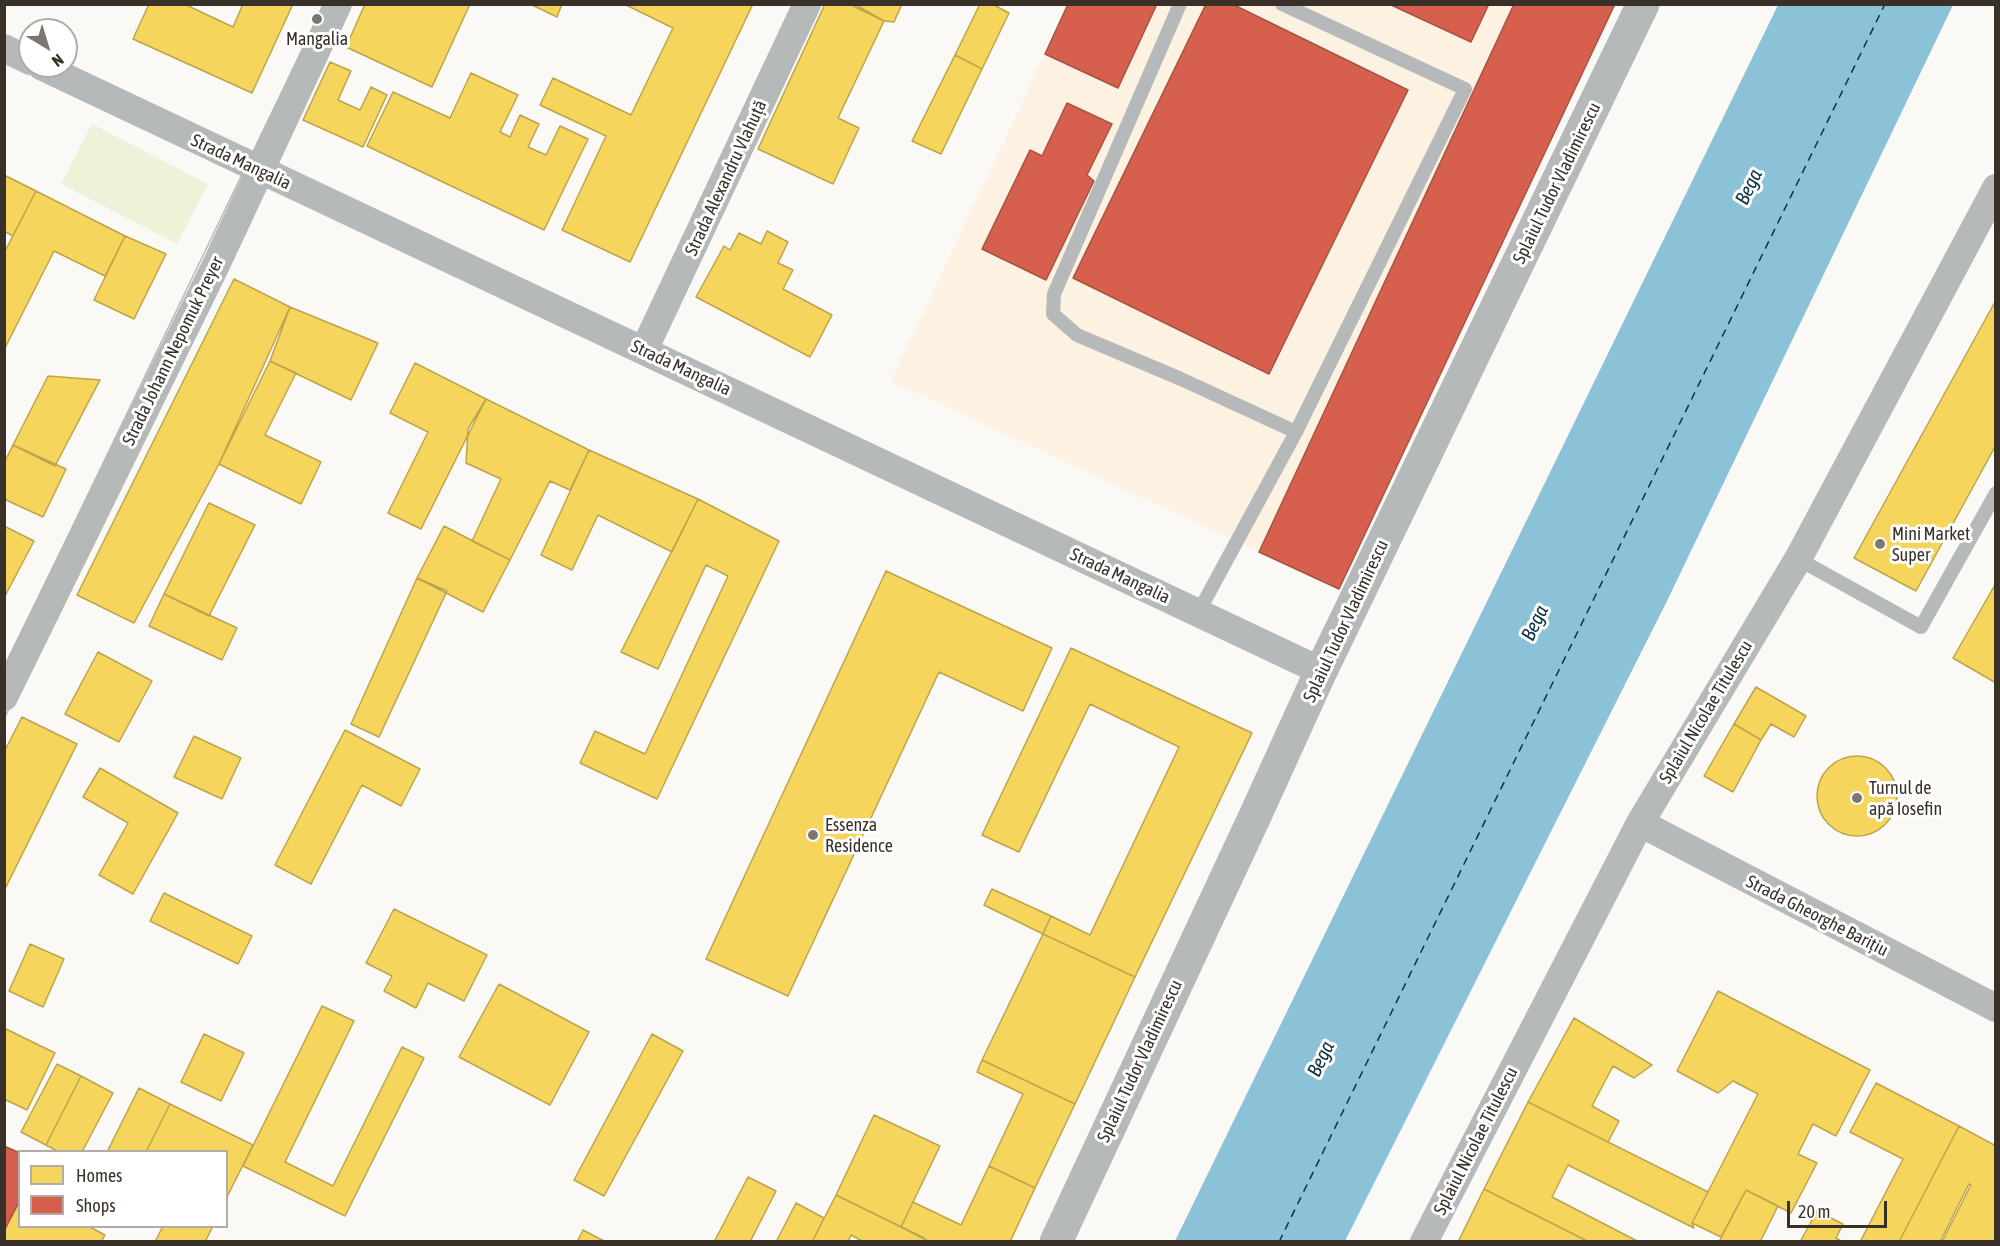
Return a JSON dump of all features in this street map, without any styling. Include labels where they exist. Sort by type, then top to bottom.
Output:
[{"type":"street","name":"Strada Johann Nepomuk Preyer","points":[[4,697],[211,276],[338,4]]},
{"type":"street","name":"Strada Alexandru Vlahuță","points":[[644,351],[807,4]]},
{"type":"street","name":"Splaiul Tudor Vladimirescu","points":[[1056,1242],[1321,671],[1643,4]]},
{"type":"street","points":[[4,48],[18,55]]},
{"type":"street","name":"Strada Mangalia","points":[[66,78],[1321,671]]},
{"type":"street","name":"Splaiul Nicolae Titulescu","points":[[1424,1242],[1640,823],[1798,559],[1995,188]]},
{"type":"street","name":"Strada Gheorghe Barițiu","points":[[1640,823],[1995,1008]]},
{"type":"lane","points":[[1180,4],[1054,294],[1053,314],[1077,335],[1181,379],[1296,432]]},
{"type":"lane","points":[[1198,613],[1296,432],[1465,89],[1282,4]]},
{"type":"lane","points":[[1798,559],[1921,627],[1995,493]]},
{"type":"shaded area","points":[[1068,5],[1615,5],[1339,589],[891,381]]},
{"type":"green space","points":[[92,124],[208,184],[177,244],[61,184]]},
{"type":"water","name":"Bega","points":[[1778,5],[1953,5],[1667,601],[1345,1241],[1175,1241]]},
{"type":"building: Homes","points":[[149,4],[184,4],[233,27],[243,4],[293,4],[252,93],[133,39]]},
{"type":"building: Homes","points":[[365,4],[470,4],[432,87],[346,47]]},
{"type":"building: Homes","points":[[530,4],[562,4],[557,17]]},
{"type":"building: Homes","points":[[624,4],[753,4],[630,262],[562,230],[606,136],[540,105],[553,78],[631,115],[673,28]]},
{"type":"building: Homes","points":[[825,4],[849,4],[884,21],[838,118],[859,128],[833,184],[758,149]]},
{"type":"building: Homes","points":[[854,4],[902,4],[894,22],[884,21]]},
{"type":"building: Homes","points":[[980,4],[992,4],[1009,13],[982,69],[955,55]]},
{"type":"building: Homes","points":[[955,55],[982,69],[941,154],[912,141]]},
{"type":"building: Homes","points":[[330,62],[351,71],[338,100],[360,110],[371,87],[387,95],[363,147],[303,120]]},
{"type":"building: Homes","points":[[471,73],[518,95],[500,132],[510,137],[520,115],[539,124],[528,147],[546,155],[560,126],[588,139],[544,230],[367,146],[393,92],[450,118]]},
{"type":"building: Homes","points":[[4,175],[36,191],[13,236],[4,231]]},
{"type":"building: Homes","points":[[36,191],[125,236],[105,276],[54,251],[5,348],[4,253]]},
{"type":"building: Homes","points":[[767,231],[788,242],[778,263],[793,270],[783,289],[832,315],[810,357],[696,297],[724,246],[730,250],[739,233],[761,244]]},
{"type":"building: Homes","points":[[125,236],[166,254],[134,319],[94,300]]},
{"type":"building: Homes","points":[[234,279],[290,307],[219,464],[134,623],[77,595]]},
{"type":"building: Homes","points":[[1996,300],[1996,445],[1916,591],[1854,558]]},
{"type":"building: Homes","points":[[290,307],[378,343],[351,400],[270,361]]},
{"type":"building: Homes","points":[[270,361],[296,373],[265,435],[321,462],[301,504],[219,464]]},
{"type":"building: Homes","points":[[415,363],[486,399],[421,529],[388,513],[428,432],[390,413]]},
{"type":"building: Homes","points":[[48,376],[100,380],[55,466],[13,445]]},
{"type":"building: Homes","points":[[486,399],[589,450],[570,490],[550,481],[510,560],[472,541],[501,479],[466,463],[468,429]]},
{"type":"building: Homes","points":[[13,445],[66,469],[43,517],[4,499],[4,463]]},
{"type":"building: Homes","points":[[589,450],[698,499],[672,552],[598,515],[572,570],[541,555]]},
{"type":"building: Homes","points":[[698,499],[779,541],[657,799],[580,763],[595,731],[645,754],[728,576],[706,565],[658,669],[621,652]]},
{"type":"building: Homes","points":[[209,503],[255,525],[209,616],[164,594]]},
{"type":"building: Homes","points":[[4,526],[34,541],[4,598]]},
{"type":"building: Homes","points":[[444,526],[510,560],[483,612],[417,578]]},
{"type":"building: Homes","name":"Essenza Residence","points":[[886,571],[1052,648],[1023,711],[939,672],[788,996],[706,959]]},
{"type":"building: Homes","points":[[417,578],[447,591],[379,737],[351,724]]},
{"type":"building: Homes","points":[[1996,583],[1996,683],[1953,658]]},
{"type":"building: Homes","points":[[164,594],[237,628],[222,660],[149,626]]},
{"type":"building: Homes","points":[[1071,648],[1252,733],[1135,977],[1043,934],[1051,916],[1090,935],[1179,747],[1090,704],[1019,852],[982,835]]},
{"type":"building: Homes","points":[[98,652],[152,681],[119,742],[65,714]]},
{"type":"building: Homes","points":[[1756,687],[1806,716],[1794,737],[1771,724],[1761,740],[1734,724]]},
{"type":"building: Homes","points":[[22,717],[77,744],[4,891],[4,752]]},
{"type":"building: Homes","points":[[1734,724],[1761,740],[1733,792],[1704,776]]},
{"type":"building: Homes","points":[[345,730],[420,769],[401,806],[362,785],[311,884],[275,865]]},
{"type":"building: Homes","points":[[194,736],[241,758],[222,799],[174,777]]},
{"type":"building: Homes","name":"Turnul de apă Iosefin","points":[[1857,756],[1872,759],[1885,768],[1894,781],[1897,796],[1894,811],[1885,824],[1872,833],[1857,836],[1842,833],[1829,824],[1820,811],[1817,796],[1820,781],[1829,768],[1842,759]]},
{"type":"building: Homes","points":[[100,768],[178,813],[133,894],[99,875],[128,823],[83,797]]},
{"type":"building: Homes","points":[[992,889],[1051,916],[1043,934],[984,905]]},
{"type":"building: Homes","points":[[164,893],[252,936],[238,964],[150,921]]},
{"type":"building: Homes","points":[[394,909],[487,955],[464,1001],[428,983],[416,1008],[384,991],[392,976],[366,963]]},
{"type":"building: Homes","points":[[1043,934],[1135,977],[1075,1104],[982,1060]]},
{"type":"building: Homes","points":[[30,944],[64,959],[43,1007],[9,991]]},
{"type":"building: Homes","points":[[499,984],[589,1032],[550,1105],[459,1057]]},
{"type":"building: Homes","points":[[1718,991],[1870,1070],[1836,1136],[1813,1124],[1798,1154],[1817,1163],[1791,1213],[1746,1190],[1721,1237],[1692,1223],[1758,1094],[1733,1081],[1718,1093],[1677,1071]]},
{"type":"building: Homes","points":[[322,1006],[354,1021],[285,1162],[333,1186],[402,1047],[424,1058],[345,1216],[243,1166]]},
{"type":"building: Homes","points":[[1574,1018],[1652,1065],[1634,1078],[1613,1066],[1592,1106],[1619,1121],[1608,1142],[1528,1102]]},
{"type":"building: Homes","points":[[4,1028],[55,1053],[27,1110],[4,1099]]},
{"type":"building: Homes","points":[[204,1034],[244,1053],[221,1101],[181,1082]]},
{"type":"building: Homes","points":[[652,1034],[683,1051],[604,1196],[574,1180]]},
{"type":"building: Homes","points":[[982,1060],[1075,1104],[1035,1188],[989,1166],[1023,1094],[977,1072]]},
{"type":"building: Homes","points":[[57,1064],[81,1076],[46,1145],[21,1132]]},
{"type":"building: Homes","points":[[81,1076],[113,1093],[83,1150],[55,1150],[46,1145]]},
{"type":"building: Homes","points":[[1876,1083],[1959,1126],[1899,1242],[1860,1242],[1903,1159],[1850,1132]]},
{"type":"building: Homes","points":[[139,1088],[170,1104],[147,1150],[108,1150]]},
{"type":"building: Homes","points":[[1528,1102],[1708,1192],[1692,1223],[1694,1228],[1568,1165],[1552,1197],[1639,1242],[1589,1242],[1484,1189]]},
{"type":"building: Homes","points":[[170,1104],[253,1145],[228,1195],[228,1150],[147,1150]]},
{"type":"building: Homes","points":[[874,1115],[940,1146],[901,1227],[836,1195]]},
{"type":"building: Homes","points":[[1959,1126],[1996,1146],[1996,1242],[1942,1242],[1971,1185],[1969,1184],[1940,1242],[1899,1242]]},
{"type":"building: Homes","points":[[989,1166],[1035,1188],[1010,1242],[930,1242],[901,1227],[913,1202],[961,1225]]},
{"type":"building: Homes","points":[[748,1177],[776,1191],[750,1242],[714,1242]]},
{"type":"building: Homes","points":[[1484,1189],[1589,1242],[1458,1242]]},
{"type":"building: Homes","points":[[1746,1190],[1778,1206],[1760,1242],[1719,1242]]},
{"type":"building: Homes","points":[[836,1195],[924,1238],[923,1242],[864,1242],[851,1235],[848,1242],[812,1242]]},
{"type":"building: Homes","points":[[796,1203],[824,1218],[812,1242],[776,1242]]},
{"type":"building: Homes","points":[[18,1204],[18,1228],[92,1228],[105,1235],[101,1242],[4,1242],[4,1231]]},
{"type":"building: Homes","points":[[1817,1211],[1843,1224],[1836,1238],[1843,1242],[1800,1242]]},
{"type":"building: Homes","points":[[162,1228],[212,1228],[205,1242],[155,1242]]},
{"type":"building: Homes","points":[[583,1230],[606,1242],[577,1242]]},
{"type":"building: Shops","points":[[1068,4],[1157,4],[1118,88],[1045,54]]},
{"type":"building: Shops","points":[[1206,4],[1232,4],[1408,90],[1269,374],[1073,278]]},
{"type":"building: Shops","points":[[1389,4],[1489,4],[1471,42]]},
{"type":"building: Shops","points":[[1514,4],[1615,4],[1339,589],[1259,552]]},
{"type":"building: Shops","points":[[1067,103],[1112,124],[1087,175],[1094,181],[1046,280],[982,249],[1030,150],[1042,156]]},
{"type":"building: Shops","points":[[4,1146],[18,1152],[18,1204],[4,1231]]},
{"type":"ferry route","points":[[1279,1242],[1885,4]]},
{"type":"tram line","points":[[4,669],[324,4]]},
{"type":"tram line","points":[[4,719],[211,299],[348,4]]},
{"type":"place","name":"Mangalia","points":[[317,19]]},
{"type":"place","name":"Mini Market Super","points":[[1880,544]]},
{"type":"place","name":"Turnul de apă Iosefin","points":[[1857,798]]},
{"type":"place","name":"Essenza Residence","points":[[813,835]]}]
